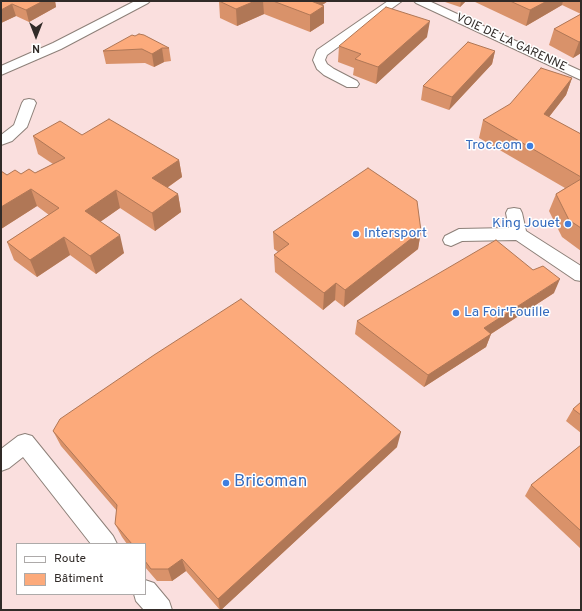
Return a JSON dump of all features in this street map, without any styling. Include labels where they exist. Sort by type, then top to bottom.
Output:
[{"type":"street","points":[[1,71],[57,46],[144,1]]},
{"type":"street","points":[[352,84],[329,72],[322,66],[319,60],[321,53],[396,1]]},
{"type":"street","name":"VOIE DE LA GARENNE","points":[[420,1],[581,76]]},
{"type":"street","points":[[1,141],[20,127],[29,103]]},
{"type":"street","points":[[514,214],[519,234]]},
{"type":"street","points":[[451,240],[459,235],[519,234],[581,275]]},
{"type":"street","points":[[1,461],[24,443],[104,543]]},
{"type":"street","points":[[146,593],[160,610]]},
{"type":"shaded area","points":[[1,1],[581,1],[581,610],[1,610]]},
{"type":"building","points":[[1,1],[43,1],[26,10],[12,4],[1,10]]},
{"type":"building","points":[[219,1],[255,1],[236,9]]},
{"type":"building","points":[[273,1],[311,1],[324,6],[310,15]]},
{"type":"building","points":[[510,1],[547,1],[530,10]]},
{"type":"building","points":[[386,7],[430,21],[378,67],[355,59],[361,54],[339,46]]},
{"type":"building","points":[[581,14],[581,41],[579,42],[554,29]]},
{"type":"building","points":[[139,34],[144,35],[169,48],[162,48],[152,54],[142,49],[103,51],[132,35],[135,36]]},
{"type":"building","points":[[468,42],[495,51],[452,97],[423,86]]},
{"type":"building","points":[[541,68],[572,78],[544,114],[581,134],[581,177],[483,120],[510,104]]},
{"type":"building","points":[[109,119],[179,160],[152,178],[178,194],[152,213],[116,190],[85,211],[120,235],[90,256],[64,237],[30,260],[7,242],[59,208],[31,189],[1,207],[1,171],[7,175],[15,170],[21,174],[29,169],[35,173],[65,158],[33,136],[60,121],[82,135]]},
{"type":"building","name":"Intersport","points":[[368,168],[417,201],[421,231],[345,290],[336,283],[324,293],[274,255],[289,244],[273,232]]},
{"type":"building","points":[[581,179],[581,228],[569,220],[556,194]]},
{"type":"building","name":"La Foir'Fouille","points":[[496,240],[533,270],[543,266],[560,279],[484,328],[491,334],[428,375],[357,321]]},
{"type":"building","name":"Bricoman","points":[[241,299],[401,432],[218,599],[182,559],[168,569],[151,569],[146,562],[146,543],[131,543],[115,524],[117,505],[53,431],[60,419],[154,355]]},
{"type":"building","points":[[581,402],[581,415],[573,409]]},
{"type":"building","points":[[581,445],[581,531],[531,485]]},
{"type":"place","name":"Troc.com","points":[[530,146]]},
{"type":"place","name":"King Jouet","points":[[568,224]]},
{"type":"place","name":"Intersport","points":[[356,234]]},
{"type":"place","name":"La Foir'Fouille","points":[[456,313]]},
{"type":"place","name":"Bricoman","points":[[226,483]]}]
